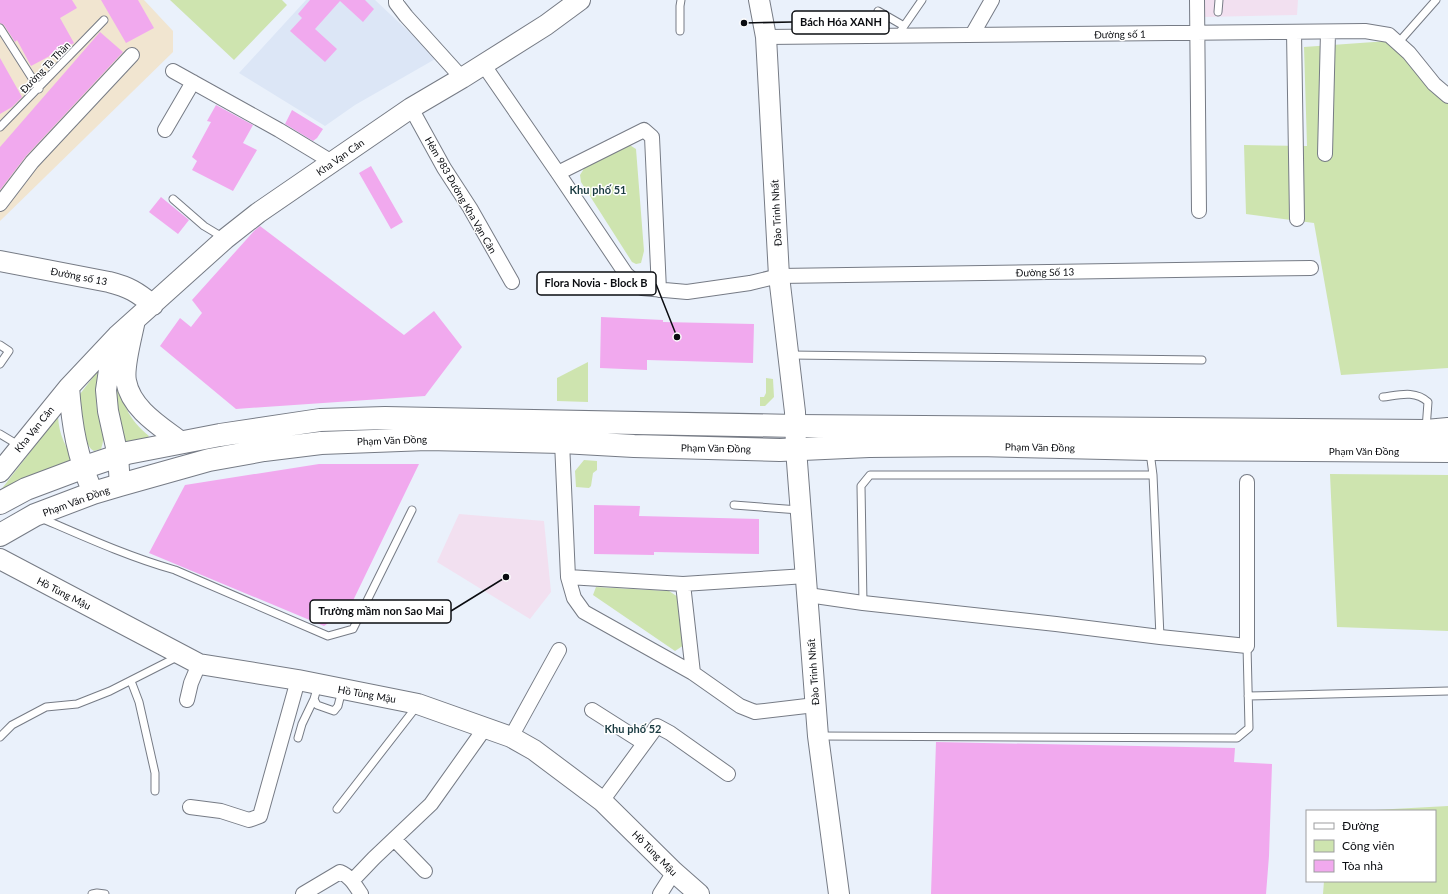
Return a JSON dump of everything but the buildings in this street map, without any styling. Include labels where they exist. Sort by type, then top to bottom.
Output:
[{"type":"highway","name":"Phạm Văn Đồng","points":[[0,503],[26,489],[118,456],[181,442],[320,420],[385,418],[796,426],[1426,431],[1448,429]]},
{"type":"highway","name":"Phạm Văn Đồng","points":[[0,535],[35,515],[93,493],[120,485],[209,460],[321,442],[427,439],[562,442],[634,446],[796,449],[869,446],[970,445],[1150,449],[1448,451]]},
{"type":"street","points":[[396,0],[396,3],[406,16],[462,78]]},
{"type":"street","name":"Kha Vạn Cân","points":[[0,472],[69,387],[117,336],[226,239],[258,213],[410,108],[462,78],[546,25],[580,0]]},
{"type":"street","name":"Đào Trinh Nhất","points":[[760,0],[766,38],[780,276],[796,426],[796,449],[802,510],[815,705],[839,894]]},
{"type":"street","points":[[972,35],[992,0]]},
{"type":"street","points":[[1197,0],[1199,211]]},
{"type":"street","name":"Đường số 1","points":[[766,38],[901,31],[972,35],[1365,31],[1389,35],[1409,53],[1434,84],[1448,96]]},
{"type":"street","points":[[1294,32],[1297,219]]},
{"type":"street","points":[[1325,154],[1328,32]]},
{"type":"street","points":[[0,204],[32,162],[132,55]]},
{"type":"street","name":"Đường Số 13","points":[[483,64],[626,274],[642,288],[686,292],[750,283],[780,276],[1311,268]]},
{"type":"street","points":[[173,71],[279,130],[332,162]]},
{"type":"street","points":[[165,130],[193,82]]},
{"type":"street","name":"Hẻm 983 Đường Kha Vạn Cân","points":[[410,108],[512,282]]},
{"type":"street","points":[[558,173],[644,130],[652,137],[659,290]]},
{"type":"street","name":"Đường số 13","points":[[0,261],[125,286],[138,292],[153,305]]},
{"type":"street","points":[[136,320],[126,380],[131,397],[148,417],[181,442]]},
{"type":"street","points":[[117,336],[108,370],[106,390],[108,412],[118,456],[120,485]]},
{"type":"street","name":"Kha Vạn Cân","points":[[69,387],[74,439],[82,468],[93,493]]},
{"type":"street","points":[[562,442],[568,577],[574,598],[584,612],[693,673],[740,706],[755,712],[815,705]]},
{"type":"street","points":[[568,577],[683,584],[807,585],[863,603],[1056,624],[1160,638],[1247,646],[1247,482]]},
{"type":"street","name":"Hồ Tùng Mậu","points":[[0,559],[199,664],[298,680],[316,692],[342,690],[418,704],[510,737],[534,750],[602,801],[674,872],[699,894]]},
{"type":"street","points":[[683,584],[693,673]]},
{"type":"street","points":[[510,737],[560,650]]},
{"type":"street","points":[[187,700],[191,683],[199,664]]},
{"type":"street","points":[[190,807],[221,811],[249,820],[260,816],[298,680]]},
{"type":"street","points":[[592,710],[644,743]]},
{"type":"street","points":[[602,801],[657,726],[670,732],[728,774]]},
{"type":"street","points":[[352,881],[431,804],[485,728]]},
{"type":"street","points":[[394,839],[425,871]]},
{"type":"street","points":[[303,894],[340,872],[345,874],[362,894]]},
{"type":"street","points":[[660,894],[674,872]]},
{"type":"lane","points":[[680,31],[681,0]]},
{"type":"lane","points":[[878,11],[901,31],[922,0]]},
{"type":"lane","points":[[1218,12],[1219,0]]},
{"type":"lane","points":[[1398,43],[1436,0]]},
{"type":"lane","name":"Đường Tà Thần","points":[[0,128],[104,20]]},
{"type":"lane","points":[[0,28],[39,89]]},
{"type":"lane","points":[[173,199],[204,226],[226,239]]},
{"type":"lane","points":[[0,345],[10,351],[0,364]]},
{"type":"lane","points":[[788,355],[1202,360]]},
{"type":"lane","points":[[1383,397],[1409,393],[1422,396],[1428,402],[1426,431]]},
{"type":"lane","points":[[0,434],[20,446]]},
{"type":"lane","points":[[1150,449],[1153,475],[1160,638]]},
{"type":"lane","points":[[863,603],[861,486],[870,475],[1153,475]]},
{"type":"lane","points":[[734,505],[802,510]]},
{"type":"lane","points":[[35,515],[114,549],[150,563],[175,570],[328,636],[353,629],[412,510]]},
{"type":"lane","points":[[818,736],[1237,738],[1249,728],[1247,646]]},
{"type":"lane","points":[[0,737],[12,725],[46,707],[77,704],[110,691],[166,664],[181,655]]},
{"type":"lane","points":[[131,681],[139,702],[155,773],[155,791]]},
{"type":"lane","points":[[1248,696],[1448,691]]},
{"type":"lane","points":[[298,738],[302,724],[316,692]]},
{"type":"lane","points":[[337,810],[418,704]]},
{"type":"lane","points":[[92,894],[105,894]]},
{"type":"shaded area","points":[[0,0],[144,0],[173,31],[173,52],[0,221]]},
{"type":"shaded area","points":[[306,0],[375,0],[437,58],[355,105],[325,126],[239,73]]},
{"type":"shaded area","points":[[1204,0],[1298,0],[1297,15],[1205,17]]},
{"type":"shaded area","points":[[459,514],[544,521],[551,592],[530,619],[437,562]]},
{"type":"green space","points":[[170,0],[282,0],[287,5],[234,60]]},
{"type":"green space","points":[[1388,41],[1448,102],[1448,368],[1341,375],[1314,223],[1246,214],[1244,145],[1307,146],[1304,47]]},
{"type":"green space","points":[[628,144],[636,149],[644,251],[641,263],[636,264],[632,262],[581,182],[580,175],[585,167]]},
{"type":"green space","points":[[588,362],[588,402],[557,401],[557,378]]},
{"type":"green space","points":[[104,363],[97,391],[97,409],[103,433],[103,443],[101,449],[94,451],[82,436],[76,408],[80,394]]},
{"type":"green space","points":[[766,378],[773,379],[774,397],[765,406],[760,406],[760,397],[764,397],[766,393]]},
{"type":"green space","points":[[117,385],[132,419],[149,436],[145,441],[120,447],[115,398]]},
{"type":"green space","points":[[58,416],[63,440],[76,463],[0,491]]},
{"type":"green space","points":[[584,460],[597,461],[597,470],[593,473],[591,486],[589,488],[576,487],[575,471]]},
{"type":"green space","points":[[1330,474],[1448,475],[1448,631],[1337,627]]},
{"type":"green space","points":[[596,587],[669,591],[678,597],[684,645],[675,651],[593,595]]},
{"type":"green space","points":[[1448,806],[1448,894],[1323,894],[1324,882],[1436,882],[1436,810],[1374,810]]},
{"type":"place","name":"Bách Hóa XANH","points":[[744,23]]},
{"type":"place","name":"Flora Novia - Block B","points":[[677,337]]},
{"type":"place","name":"Trường mầm non Sao Mai","points":[[506,577]]},
{"type":"district","name":"Khu phố 51","points":[[598,189]]},
{"type":"district","name":"Khu phố 52","points":[[633,728]]}]
